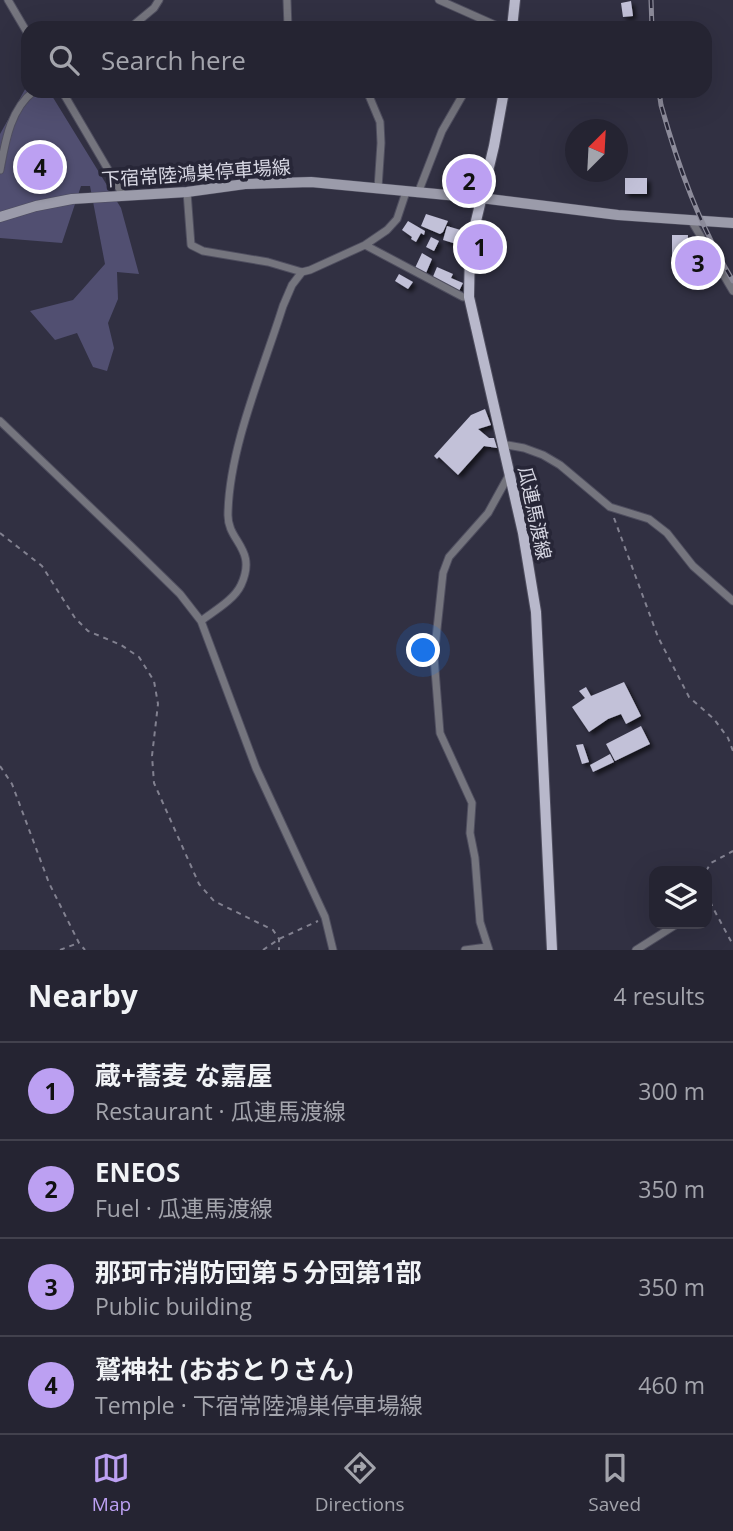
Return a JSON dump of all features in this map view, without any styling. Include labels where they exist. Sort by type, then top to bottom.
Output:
[{"type":"main road","points":[[512,21],[514,0]]},
{"type":"main road","name":"瓜連馬渡線","points":[[503,98],[470,246],[469,297],[523,533],[536,612],[552,950]]},
{"type":"main road","name":"下宿常陸鴻巣停車場線","points":[[0,217],[72,199],[187,192],[245,184],[298,183],[481,198],[618,215],[733,223]]},
{"type":"street","points":[[8,0],[21,21]]},
{"type":"street","points":[[138,21],[159,0]]},
{"type":"street","points":[[288,0],[288,21]]},
{"type":"street","points":[[439,0],[486,21]]},
{"type":"street","points":[[0,170],[14,116],[26,98]]},
{"type":"street","points":[[66,98],[123,195]]},
{"type":"street","points":[[371,98],[380,122],[378,188]]},
{"type":"street","points":[[418,193],[442,131],[462,98]]},
{"type":"street","points":[[187,192],[191,245],[203,251],[268,262],[302,272]]},
{"type":"street","points":[[201,621],[235,594],[245,572],[246,557],[243,547],[231,530],[228,517],[234,464],[292,285],[302,272],[365,245],[387,230],[397,219],[406,192]]},
{"type":"street","points":[[691,220],[733,291]]},
{"type":"street","points":[[365,245],[428,281],[463,297],[469,297]]},
{"type":"street","points":[[0,421],[151,565],[180,594],[201,621],[256,768],[325,917],[333,950]]},
{"type":"street","points":[[502,444],[543,455],[611,507],[649,519],[667,533],[693,566],[733,601]]},
{"type":"street","points":[[466,950],[488,949],[480,922],[475,858],[470,833],[472,803],[440,733],[434,657],[443,573],[449,557],[488,513],[509,475]]},
{"type":"street","points":[[636,950],[669,929]]},
{"type":"path","points":[[611,507],[659,637],[690,697],[714,719],[728,738],[733,751]]},
{"type":"path","points":[[0,533],[42,566],[75,618],[88,631],[121,645],[139,657],[154,681],[158,704],[152,756],[154,783],[199,884],[214,901],[273,930],[279,939],[279,950]]},
{"type":"path","points":[[0,766],[12,784],[49,883],[85,950]]},
{"type":"path","points":[[709,866],[733,851]]},
{"type":"path","points":[[712,906],[733,945]]},
{"type":"path","points":[[264,950],[279,939],[325,917]]},
{"type":"path","points":[[60,950],[79,943]]},
{"type":"shaded area","points":[[21,96],[53,98],[121,208],[139,274],[117,272],[118,299],[108,323],[114,348],[107,371],[93,367],[77,333],[55,340],[30,311],[73,300],[105,264],[90,186],[81,186],[62,243],[0,238],[0,134]]},
{"type":"building","points":[[631,1],[633,16],[623,17],[621,3]]},
{"type":"building","points":[[628,178],[647,178],[647,194],[625,194],[625,182],[628,182]]},
{"type":"building","points":[[426,214],[448,221],[443,232],[440,234],[421,226]]},
{"type":"building","points":[[408,221],[425,231],[416,242],[402,230]]},
{"type":"building","points":[[447,226],[464,231],[460,245],[443,240]]},
{"type":"building","points":[[672,235],[688,235],[687,260],[672,260]]},
{"type":"building","points":[[431,237],[439,241],[434,251],[426,247]]},
{"type":"building","points":[[422,253],[432,259],[426,273],[415,268]]},
{"type":"building","points":[[692,254],[699,254],[699,258],[703,258],[703,264],[692,265]]},
{"type":"building","points":[[437,267],[453,274],[451,278],[463,283],[459,291],[432,279]]},
{"type":"building","points":[[399,274],[413,282],[408,289],[395,281]]},
{"type":"building","points":[[485,409],[491,425],[478,429],[489,438],[494,438],[497,448],[484,446],[458,475],[439,457],[437,459],[434,456],[471,415]]},
{"type":"building","points":[[624,682],[641,716],[626,724],[621,714],[589,732],[572,707],[585,698],[579,691],[586,687],[591,696]]},
{"type":"building","points":[[641,726],[650,744],[615,761],[606,744]]},
{"type":"building","points":[[583,744],[589,762],[582,764],[576,745]]},
{"type":"building","points":[[610,754],[614,762],[593,772],[590,765]]},
{"type":"railway","points":[[651,0],[652,21]]},
{"type":"railway","points":[[660,98],[691,196],[733,281]]},
{"type":"place","name":"鷲神社 (おおとりさん)","points":[[40,167]]},
{"type":"place","name":"ENEOS","points":[[469,181]]},
{"type":"place","name":"蔵+蕎麦 な嘉屋","points":[[480,247]]},
{"type":"place","name":"那珂市消防団第５分団第1部","points":[[698,263]]}]
